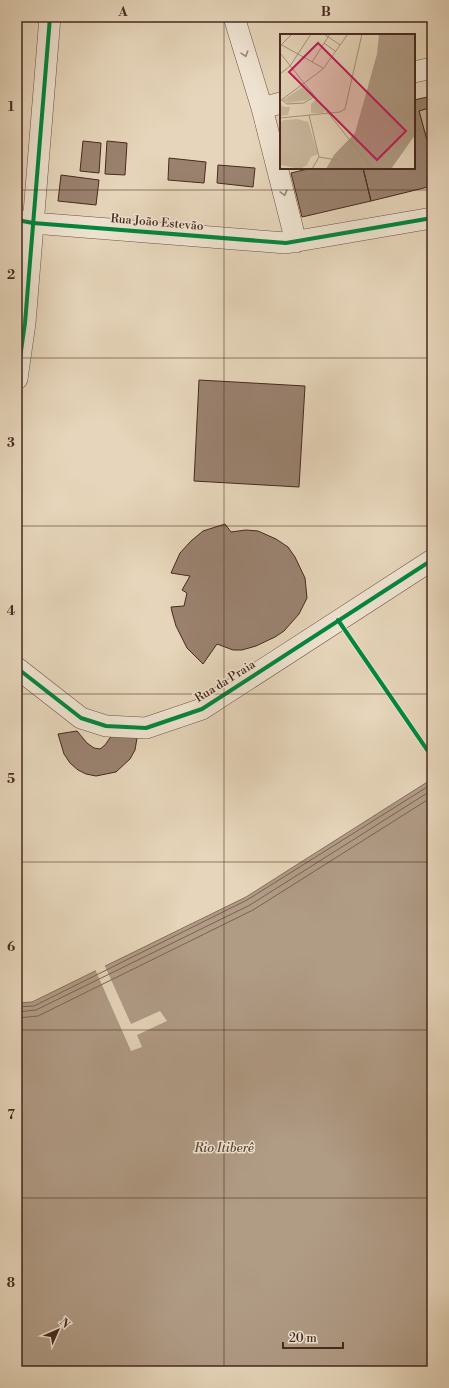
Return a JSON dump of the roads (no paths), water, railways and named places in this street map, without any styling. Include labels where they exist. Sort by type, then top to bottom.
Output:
[{"type":"street","points":[[17,378],[25,323],[25,221],[50,17]]},
{"type":"street","points":[[234,17],[271,106],[280,155]]},
{"type":"street","points":[[415,72],[432,68]]},
{"type":"street","points":[[283,169],[296,242]]},
{"type":"street","name":"Rua João Estevão","points":[[25,221],[286,243],[432,218]]},
{"type":"street","name":"Rua da Praia","points":[[17,668],[81,718],[106,726],[146,728],[202,709],[432,560]]},
{"type":"water","name":"Rio Itiberê","points":[[432,779],[432,1371],[17,1371],[17,1003],[32,1002],[246,897]]}]
